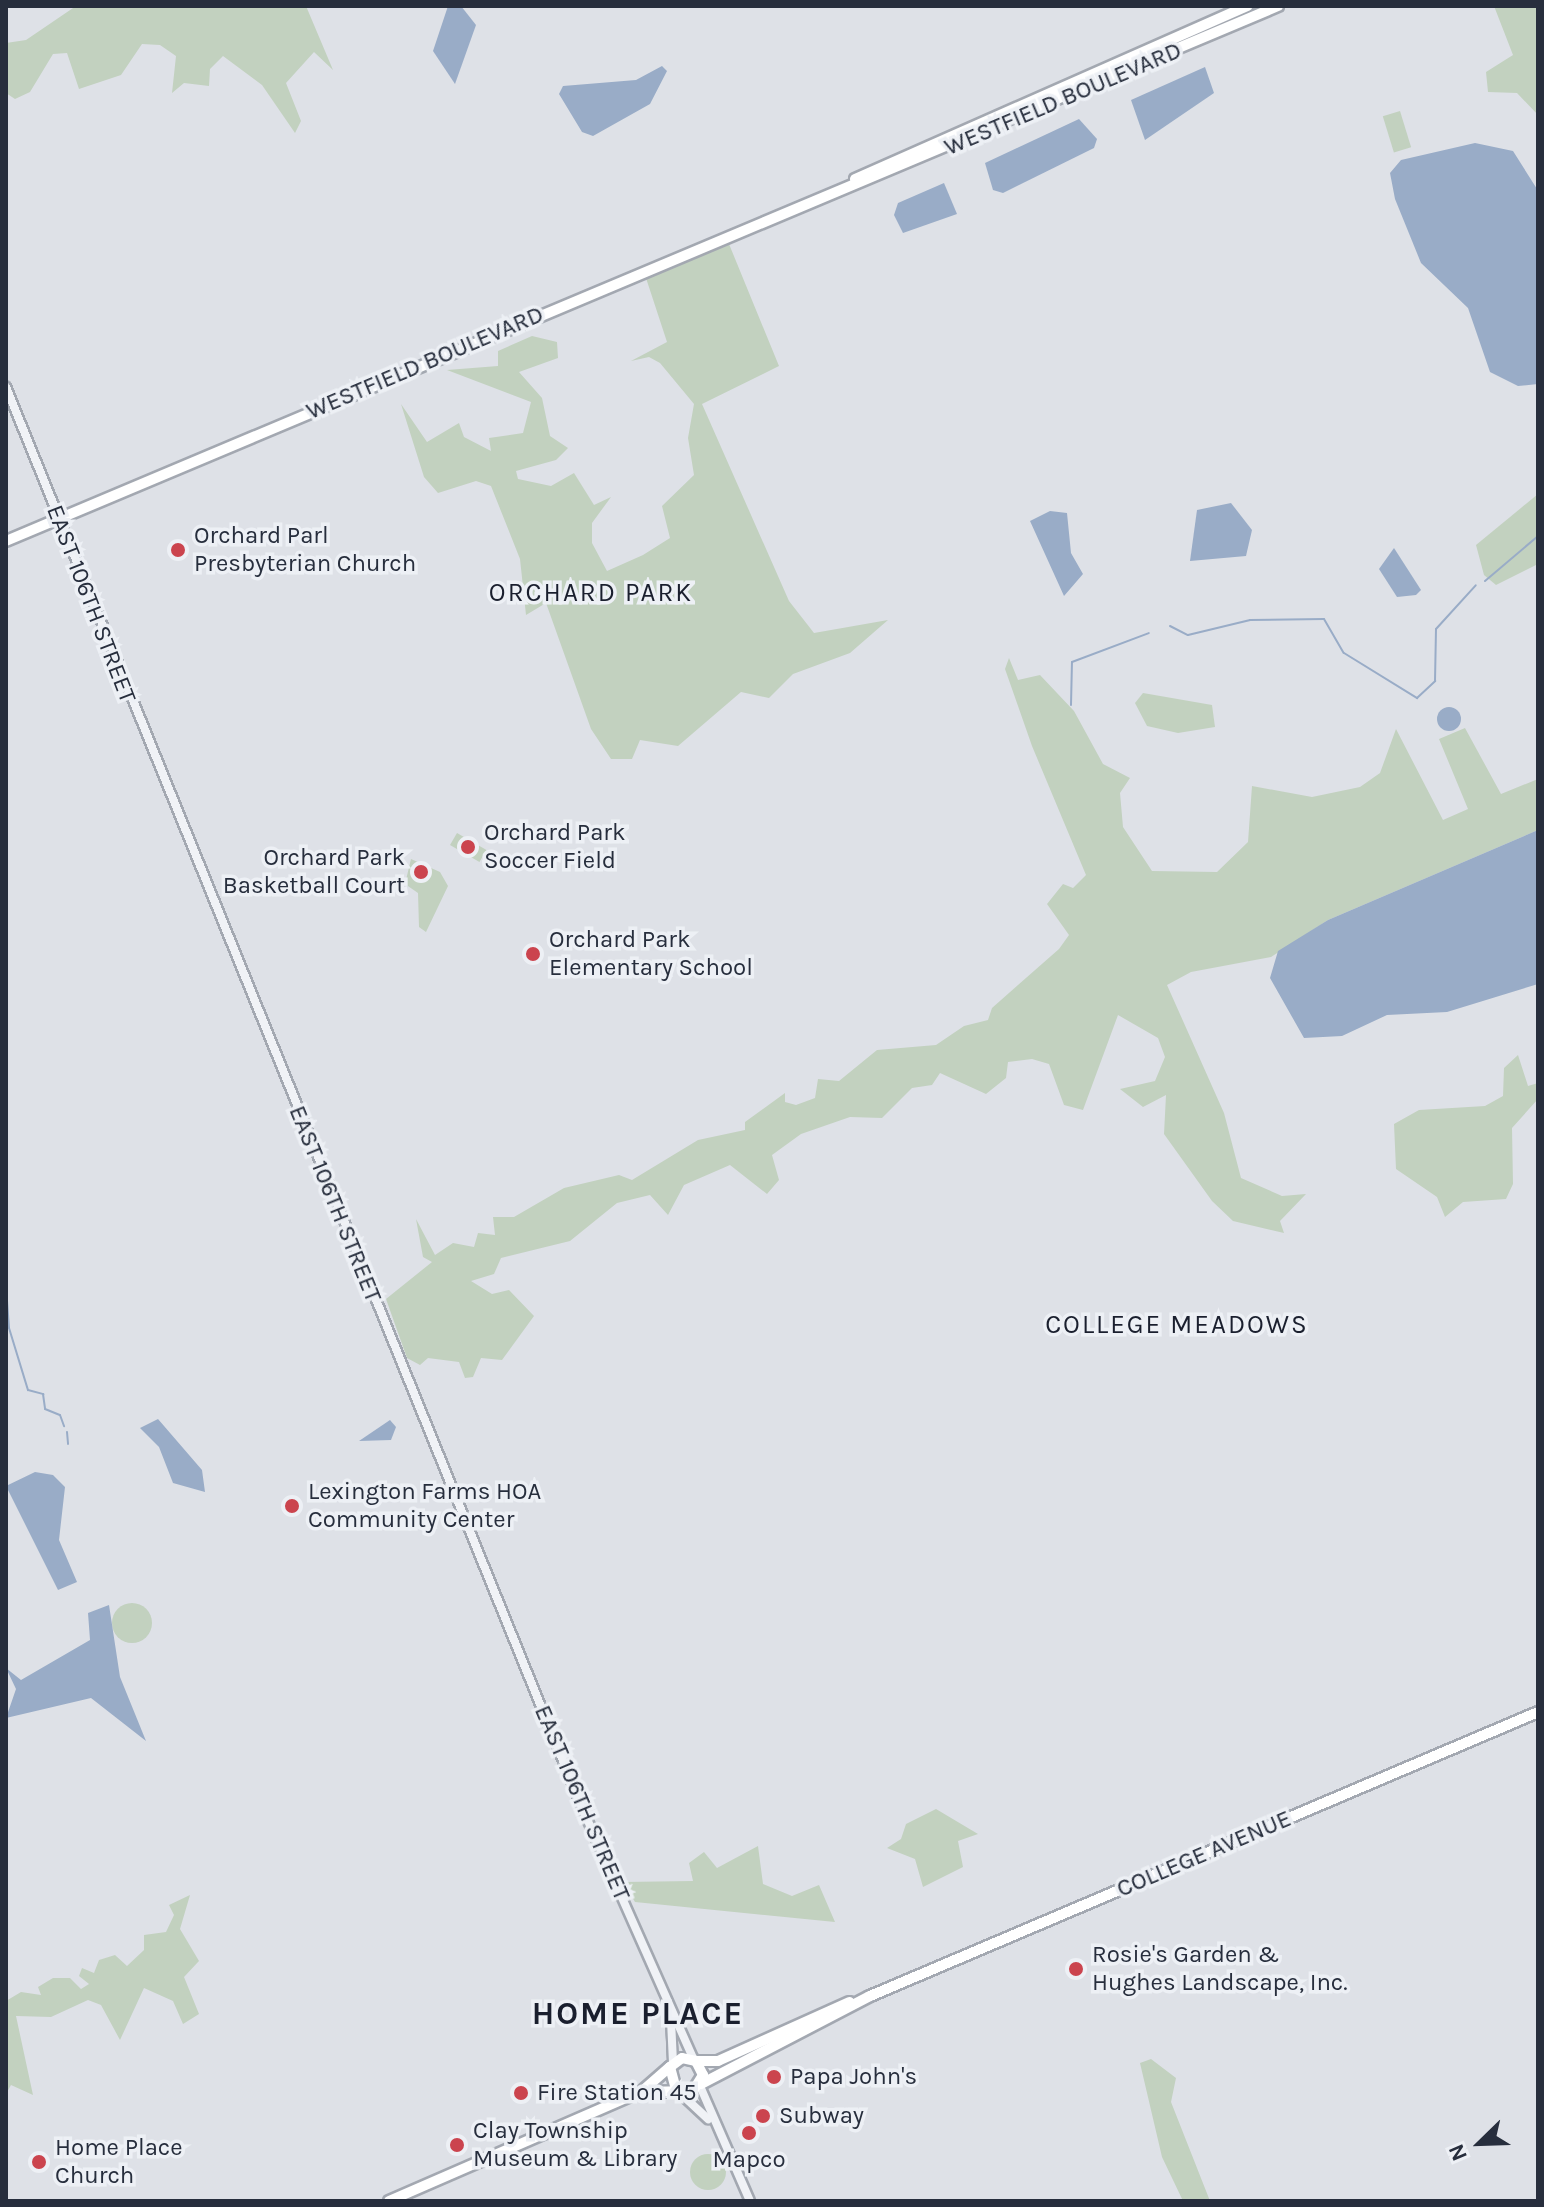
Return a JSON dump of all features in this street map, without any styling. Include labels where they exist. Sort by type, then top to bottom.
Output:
[{"type":"main road","name":"WESTFIELD BOULEVARD","points":[[6,541],[845,185],[1248,6]]},
{"type":"main road","name":"WESTFIELD BOULEVARD","points":[[845,185],[910,164],[1278,6]]},
{"type":"main road","name":"COLLEGE AVENUE","points":[[671,2065],[695,2060],[718,2061],[1538,1712]]},
{"type":"main road","name":"COLLEGE AVENUE","points":[[677,2091],[700,2085],[870,1996]]},
{"type":"main road","points":[[695,2060],[700,2085]]},
{"type":"main road","points":[[389,2201],[640,2092],[671,2065],[677,2091],[640,2092]]},
{"type":"street","name":"EAST 106TH STREET","points":[[6,387],[671,2019],[695,2060]]},
{"type":"street","name":"EAST 106TH STREET","points":[[671,2019],[671,2065]]},
{"type":"street","points":[[700,2085],[709,2119],[750,2201]]},
{"type":"street","points":[[677,2091],[709,2119]]},
{"type":"green space","points":[[76,6],[306,6],[333,70],[314,52],[286,83],[301,121],[295,133],[262,85],[223,56],[210,69],[209,86],[184,83],[172,93],[176,56],[160,45],[142,44],[121,75],[79,89],[67,53],[53,54],[30,92],[15,99],[6,93],[6,43],[26,40]]},
{"type":"green space","points":[[1494,6],[1538,6],[1538,115],[1517,93],[1488,92],[1486,72],[1513,55]]},
{"type":"green space","points":[[1400,111],[1411,147],[1394,153],[1383,116]]},
{"type":"green space","points":[[729,244],[779,366],[702,404],[789,601],[814,633],[888,620],[850,653],[793,674],[769,698],[741,692],[678,746],[640,740],[632,759],[611,759],[591,729],[546,603],[526,615],[520,559],[491,486],[476,481],[438,493],[424,477],[401,404],[427,442],[459,423],[464,437],[491,451],[489,438],[523,433],[531,402],[447,370],[498,366],[498,351],[532,336],[557,342],[558,358],[519,372],[542,398],[550,436],[568,448],[556,460],[516,471],[518,479],[551,486],[574,473],[594,505],[611,497],[592,523],[592,543],[607,571],[643,555],[670,538],[662,506],[694,475],[688,438],[694,404],[660,363],[649,357],[631,361],[667,342],[645,275]]},
{"type":"green space","points":[[1538,494],[1538,564],[1496,585],[1484,575],[1476,545]]},
{"type":"green space","points":[[1009,658],[1018,680],[1040,675],[1074,711],[1103,764],[1130,778],[1120,793],[1123,827],[1152,871],[1217,872],[1248,842],[1252,786],[1312,797],[1360,787],[1380,773],[1396,729],[1443,820],[1468,809],[1439,739],[1465,728],[1501,794],[1538,779],[1538,830],[1328,920],[1271,957],[1191,972],[1167,985],[1224,1113],[1241,1178],[1282,1196],[1306,1194],[1280,1221],[1284,1233],[1233,1221],[1212,1201],[1164,1134],[1166,1095],[1143,1107],[1120,1089],[1155,1081],[1165,1057],[1158,1038],[1118,1015],[1083,1110],[1064,1105],[1049,1064],[1032,1059],[1008,1062],[1006,1078],[986,1094],[940,1073],[932,1085],[912,1088],[882,1118],[850,1117],[801,1134],[772,1155],[779,1180],[767,1194],[730,1165],[684,1185],[668,1215],[650,1195],[617,1203],[570,1241],[501,1258],[494,1274],[471,1281],[492,1294],[509,1290],[534,1316],[502,1360],[481,1358],[473,1377],[465,1378],[459,1362],[428,1358],[420,1365],[407,1358],[386,1299],[432,1262],[423,1257],[416,1219],[435,1255],[453,1243],[474,1247],[478,1233],[495,1235],[493,1217],[514,1217],[564,1188],[619,1175],[632,1180],[698,1140],[745,1130],[745,1122],[785,1093],[785,1102],[796,1105],[815,1098],[818,1079],[839,1081],[877,1050],[936,1045],[964,1026],[988,1020],[992,1008],[1059,949],[1069,935],[1047,904],[1063,884],[1073,888],[1086,875],[1032,746],[1005,669]]},
{"type":"green space","points":[[1143,693],[1212,705],[1215,727],[1178,733],[1147,726],[1135,703]]},
{"type":"green space","name":"Orchard Park Soccer Field","points":[[457,833],[486,850],[479,862],[450,845]]},
{"type":"green space","points":[[411,859],[440,872],[448,886],[426,932],[419,927],[418,893],[405,884]]},
{"type":"green space","points":[[1518,1055],[1528,1086],[1538,1083],[1538,1099],[1512,1128],[1513,1184],[1506,1199],[1463,1202],[1445,1217],[1437,1197],[1396,1169],[1394,1124],[1419,1110],[1485,1106],[1503,1096],[1504,1068]]},
{"type":"green space","points":[[132,1603],[146,1609],[152,1623],[146,1637],[132,1643],[118,1637],[112,1623],[118,1609]]},
{"type":"green space","points":[[936,1809],[978,1834],[958,1841],[963,1867],[923,1887],[915,1859],[887,1848],[901,1839],[906,1824]]},
{"type":"green space","points":[[758,1846],[763,1884],[792,1896],[819,1885],[835,1922],[635,1902],[623,1882],[693,1881],[689,1863],[704,1852],[717,1868]]},
{"type":"green space","points":[[190,1895],[180,1929],[199,1961],[184,1977],[199,2014],[183,2024],[173,2001],[144,1988],[120,2040],[101,2005],[88,2000],[51,2017],[16,2016],[33,2095],[11,2085],[6,2094],[6,2001],[21,1992],[41,1995],[38,1987],[53,1978],[70,1978],[81,1989],[89,1984],[79,1976],[82,1968],[94,1973],[99,1960],[115,1955],[127,1966],[144,1950],[144,1935],[166,1932],[174,1915],[169,1905]]},
{"type":"green space","points":[[1151,2059],[1176,2078],[1171,2102],[1210,2201],[1183,2201],[1162,2157],[1140,2063]]},
{"type":"green space","points":[[708,2154],[721,2159],[726,2172],[721,2185],[708,2190],[695,2185],[690,2172],[695,2159]]},
{"type":"water","points":[[448,6],[461,6],[476,25],[455,84],[433,51]]},
{"type":"water","points":[[662,66],[667,71],[650,104],[593,136],[582,132],[559,94],[563,86],[636,80]]},
{"type":"water","points":[[1205,67],[1214,93],[1145,140],[1131,100]]},
{"type":"water","points":[[1079,119],[1097,139],[1094,148],[1003,193],[993,190],[985,163]]},
{"type":"water","points":[[1475,143],[1513,151],[1537,189],[1538,384],[1518,386],[1490,372],[1468,308],[1421,263],[1395,199],[1390,173],[1401,160]]},
{"type":"water","points":[[944,183],[957,214],[903,233],[894,215],[898,203]]},
{"type":"water","points":[[1231,503],[1252,530],[1246,556],[1190,561],[1197,510]]},
{"type":"water","points":[[1050,511],[1067,513],[1071,553],[1083,574],[1064,596],[1030,521]]},
{"type":"water","points":[[1394,548],[1421,590],[1416,595],[1397,597],[1379,569]]},
{"type":"water","points":[[1449,707],[1458,710],[1461,719],[1458,728],[1449,731],[1440,728],[1437,719],[1440,710]]},
{"type":"water","points":[[1538,830],[1538,984],[1447,1012],[1387,1015],[1342,1036],[1304,1038],[1270,978],[1278,951],[1328,920]]},
{"type":"water","points":[[158,1419],[202,1470],[205,1492],[173,1483],[159,1447],[140,1428]]},
{"type":"water","points":[[390,1420],[396,1427],[391,1440],[359,1441]]},
{"type":"water","points":[[35,1472],[53,1475],[65,1487],[59,1540],[77,1582],[58,1590],[6,1486]]},
{"type":"water","points":[[109,1605],[120,1677],[146,1741],[91,1698],[6,1718],[16,1689],[6,1668],[21,1680],[90,1640],[88,1613]]},
{"type":"waterway","points":[[1485,581],[1538,536]]},
{"type":"waterway","points":[[1170,626],[1188,635],[1250,620],[1324,619],[1344,653],[1417,698],[1435,681],[1436,629],[1476,585]]},
{"type":"waterway","points":[[1071,705],[1072,662],[1149,633]]},
{"type":"waterway","points":[[6,1287],[9,1328],[28,1390],[43,1394],[45,1409],[60,1415],[64,1426]]},
{"type":"waterway","points":[[67,1432],[68,1444]]},
{"type":"place","name":"Orchard Parl Presbyterian Church","points":[[178,550]]},
{"type":"place","name":"Orchard Park Soccer Field","points":[[468,847]]},
{"type":"place","name":"Orchard Park Basketball Court","points":[[421,872]]},
{"type":"place","name":"Orchard Park Elementary School","points":[[533,954]]},
{"type":"place","name":"Lexington Farms HOA Community Center","points":[[292,1506]]},
{"type":"place","name":"Rosie's Garden & Hughes Landscape, Inc.","points":[[1076,1969]]},
{"type":"place","name":"Papa John's","points":[[774,2077]]},
{"type":"place","name":"Fire Station 45","points":[[521,2093]]},
{"type":"place","name":"Subway","points":[[763,2116]]},
{"type":"place","name":"Mapco","points":[[749,2133]]},
{"type":"place","name":"Clay Township Museum & Library","points":[[457,2145]]},
{"type":"place","name":"Home Place Church","points":[[39,2162]]},
{"type":"district","name":"ORCHARD PARK","points":[[591,593]]},
{"type":"district","name":"COLLEGE MEADOWS","points":[[1177,1325]]},
{"type":"district","name":"HOME PLACE","points":[[638,2014]]}]
